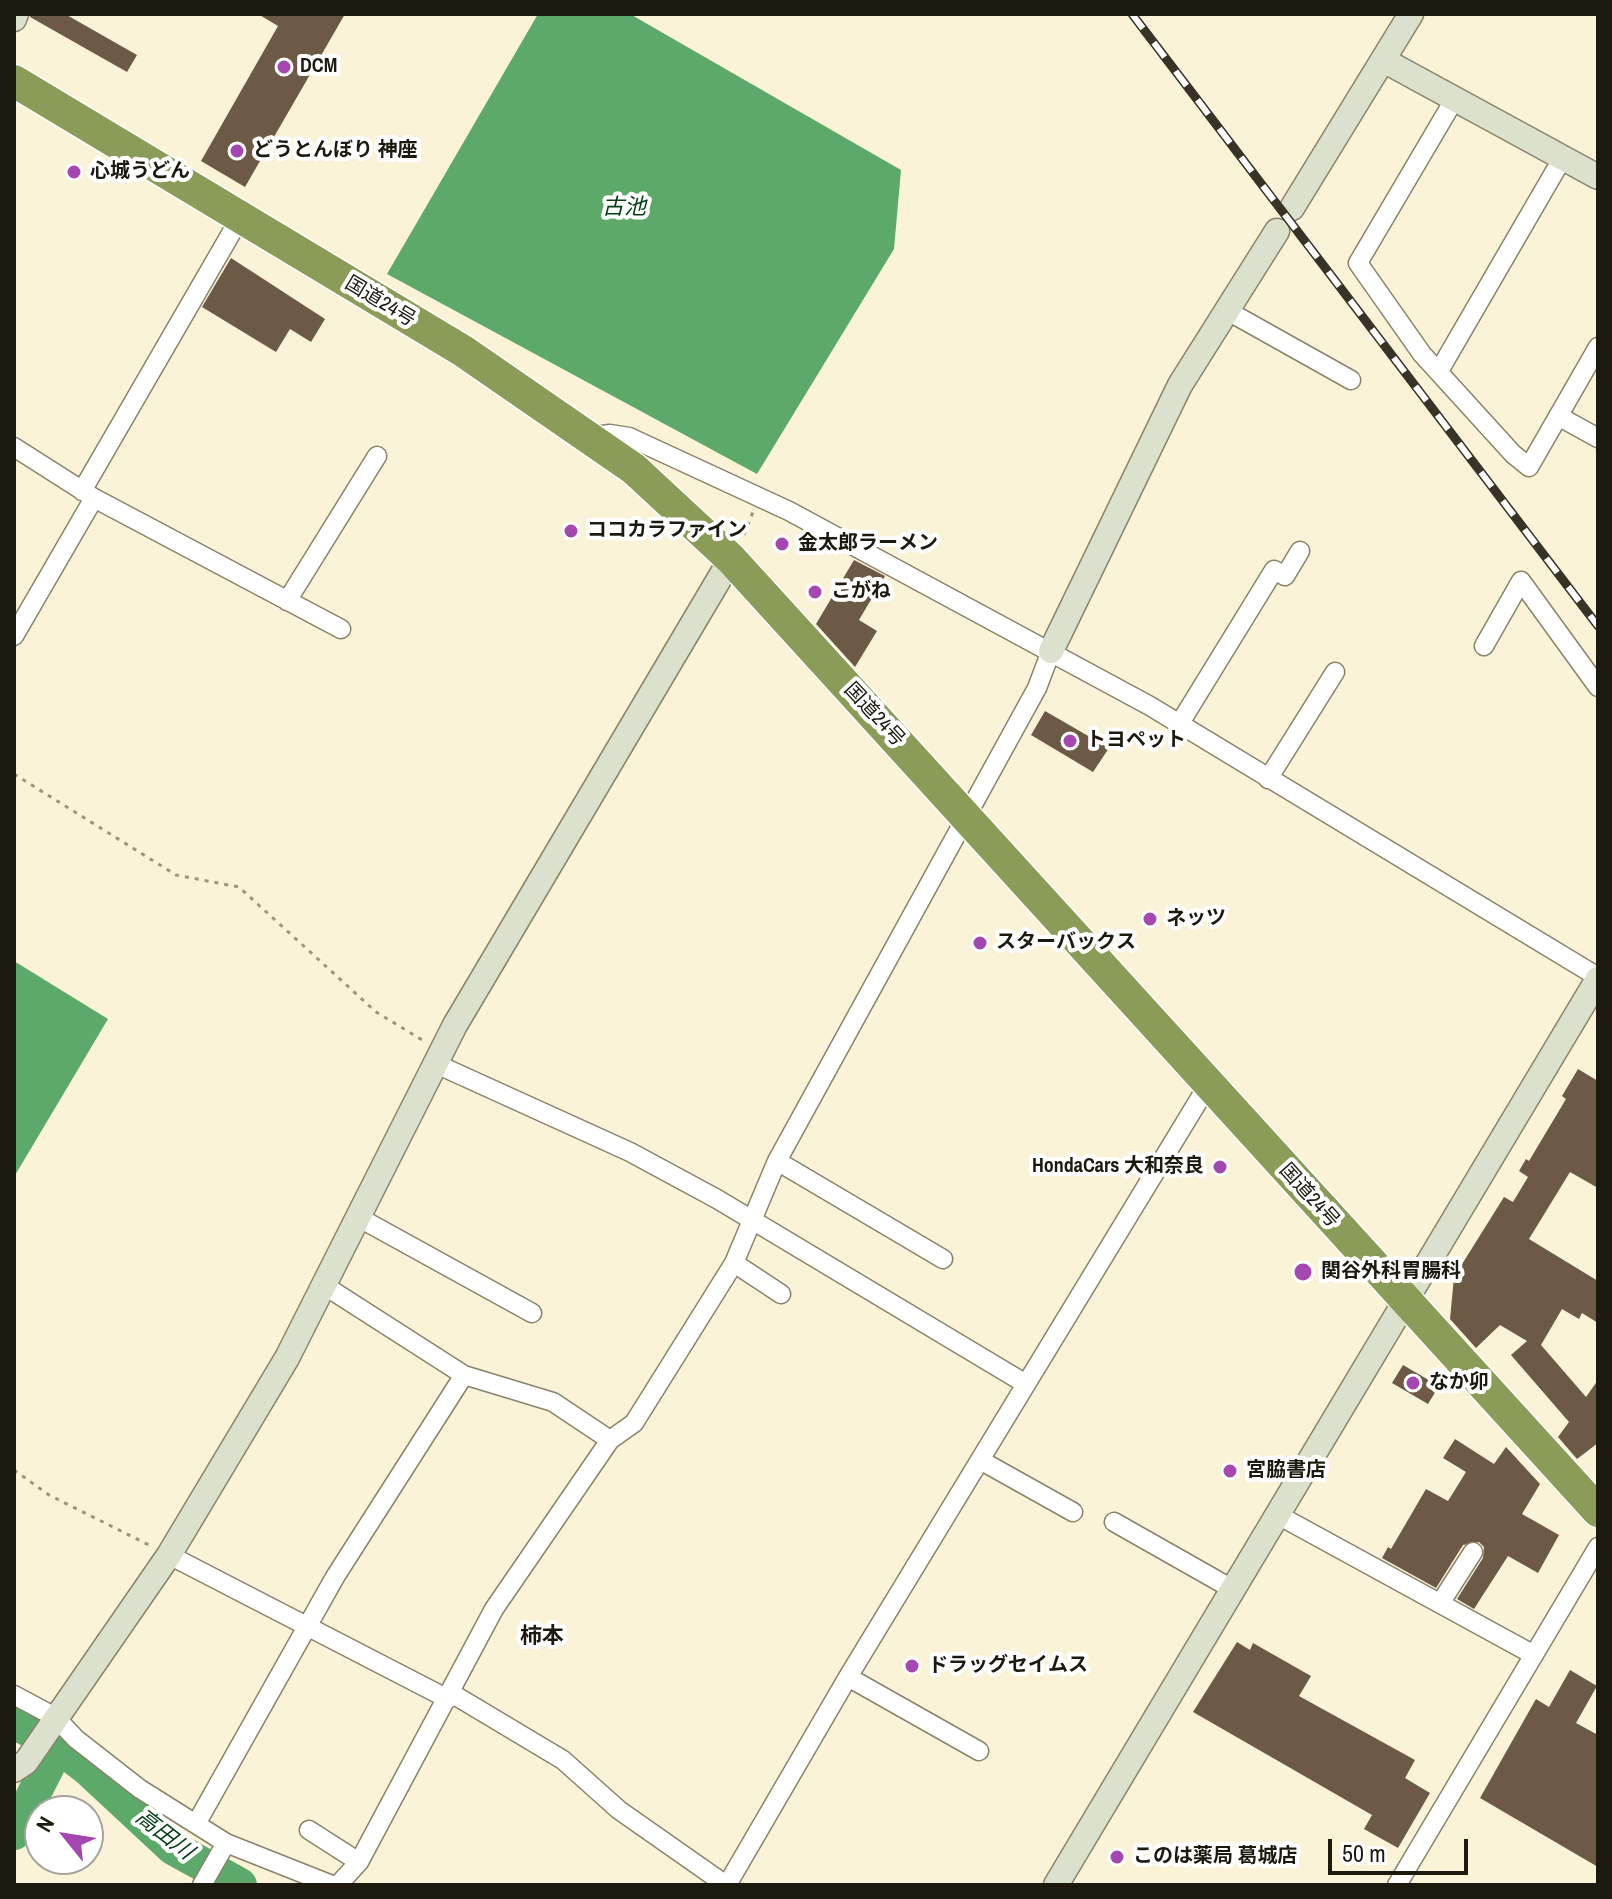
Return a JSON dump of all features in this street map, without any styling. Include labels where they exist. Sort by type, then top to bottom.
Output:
[{"type":"highway","name":"国道24号","points":[[14,81],[463,351],[634,469],[731,559],[1598,1511]]},
{"type":"street","points":[[1292,208],[1385,61],[1411,14]]},
{"type":"street","points":[[1385,61],[1598,177]]},
{"type":"street","points":[[1454,100],[1358,263],[1439,371],[1513,454],[1529,467],[1598,347]]},
{"type":"street","points":[[1439,371],[1562,159]]},
{"type":"street","points":[[14,636],[88,494],[240,218]]},
{"type":"street","points":[[14,1695],[55,1717],[76,1739],[140,1789],[226,1843],[335,1885],[359,1862],[494,1609],[610,1440],[634,1423],[734,1263],[754,1223],[777,1161],[1037,688],[1051,651],[1180,385],[1277,231]]},
{"type":"street","points":[[1226,310],[1351,380]]},
{"type":"street","points":[[1558,416],[1598,438]]},
{"type":"street","points":[[590,437],[610,434],[629,437],[755,495],[1051,651],[1180,723],[1598,978],[1056,1885]]},
{"type":"street","points":[[14,447],[88,494],[341,629]]},
{"type":"street","points":[[287,601],[377,456]]},
{"type":"street","points":[[1180,723],[1274,570],[1285,576],[1300,551]]},
{"type":"street","points":[[20,1766],[169,1555],[287,1358],[438,1057],[731,559]]},
{"type":"street","points":[[1484,646],[1521,581],[1598,687]]},
{"type":"street","points":[[1268,779],[1335,672]]},
{"type":"street","points":[[438,1057],[630,1152],[1026,1384]]},
{"type":"street","points":[[169,1555],[308,1628],[450,1696],[563,1760],[619,1810],[726,1885],[848,1677],[1208,1085]]},
{"type":"street","points":[[777,1161],[943,1259]]},
{"type":"street","points":[[356,1216],[532,1313]]},
{"type":"street","points":[[734,1263],[781,1294]]},
{"type":"street","points":[[322,1284],[464,1375],[553,1402],[610,1440]]},
{"type":"street","points":[[196,1824],[335,1577],[464,1375]]},
{"type":"street","points":[[980,1460],[1073,1512]]},
{"type":"street","points":[[1278,1515],[1534,1655]]},
{"type":"street","points":[[1114,1522],[1234,1590]]},
{"type":"street","points":[[1397,1885],[1598,1547]]},
{"type":"street","points":[[1441,1602],[1473,1552]]},
{"type":"street","points":[[848,1677],[979,1751]]},
{"type":"street","points":[[309,1830],[359,1862]]},
{"type":"street","points":[[203,1883],[226,1843]]},
{"type":"path","points":[[731,559],[751,520],[755,495]]},
{"type":"path","points":[[14,774],[176,875],[239,887],[376,1012],[438,1057]]},
{"type":"path","points":[[14,1470],[49,1495],[169,1555]]},
{"type":"water","name":"古池","points":[[538,14],[630,14],[901,170],[894,249],[757,474],[387,274]]},
{"type":"water","points":[[14,961],[108,1019],[14,1177]]},
{"type":"building","points":[[31,14],[65,14],[137,55],[127,72],[30,17]]},
{"type":"building","name":"DCM","points":[[258,14],[345,14],[245,187],[201,161],[278,26]]},
{"type":"building","points":[[231,258],[325,319],[311,342],[290,329],[276,352],[202,307]]},
{"type":"building","points":[[854,560],[885,576],[859,620],[877,631],[855,667],[816,624]]},
{"type":"building","name":"トヨペット","points":[[1045,711],[1109,748],[1093,772],[1031,735]]},
{"type":"building","points":[[1578,1069],[1598,1081],[1598,1188],[1570,1172],[1529,1239],[1598,1281],[1598,1323],[1582,1313],[1579,1319],[1562,1309],[1541,1345],[1586,1397],[1598,1380],[1598,1443],[1577,1459],[1558,1437],[1569,1422],[1511,1355],[1527,1341],[1500,1325],[1476,1348],[1450,1319],[1454,1277],[1504,1197],[1513,1202],[1528,1177],[1519,1171],[1526,1159],[1529,1161],[1566,1099],[1562,1096]]},
{"type":"building","points":[[1403,1365],[1439,1386],[1428,1404],[1392,1383]]},
{"type":"building","points":[[1455,1439],[1494,1464],[1506,1447],[1540,1484],[1522,1514],[1559,1535],[1538,1573],[1508,1556],[1474,1609],[1457,1599],[1483,1558],[1484,1547],[1479,1542],[1463,1545],[1436,1588],[1382,1558],[1388,1547],[1391,1549],[1426,1489],[1448,1501],[1466,1472],[1443,1458]]},
{"type":"building","points":[[1237,1642],[1250,1650],[1253,1643],[1311,1676],[1299,1696],[1415,1760],[1405,1778],[1430,1793],[1398,1848],[1364,1829],[1372,1815],[1193,1712]]},
{"type":"building","points":[[1570,1670],[1597,1686],[1576,1723],[1598,1735],[1598,1867],[1480,1798],[1536,1699],[1549,1707]]},
{"type":"waterway","name":"高田川","points":[[14,1722],[58,1746],[88,1769],[173,1848],[240,1885]]},
{"type":"waterway","points":[[14,1833],[58,1746]]},
{"type":"railway","points":[[1132,14],[1598,626]]},
{"type":"place","name":"DCM","points":[[284,67]]},
{"type":"place","name":"どうとんぼり 神座","points":[[237,151]]},
{"type":"place","name":"心城うどん","points":[[74,172]]},
{"type":"place","name":"ココカラファイン","points":[[571,531]]},
{"type":"place","name":"金太郎ラーメン","points":[[782,544]]},
{"type":"place","name":"こがね","points":[[815,592]]},
{"type":"place","name":"トヨペット","points":[[1070,741]]},
{"type":"place","name":"ネッツ","points":[[1150,919]]},
{"type":"place","name":"スターバックス","points":[[980,943]]},
{"type":"place","name":"HondaCars 大和奈良","points":[[1220,1167]]},
{"type":"place","name":"関谷外科胃腸科","points":[[1303,1272]]},
{"type":"place","name":"なか卯","points":[[1413,1383]]},
{"type":"place","name":"宮脇書店","points":[[1230,1471]]},
{"type":"place","name":"ドラッグセイムス","points":[[912,1666]]},
{"type":"place","name":"このは薬局 葛城店","points":[[1117,1857]]},
{"type":"district","name":"柿本","points":[[542,1637]]}]
